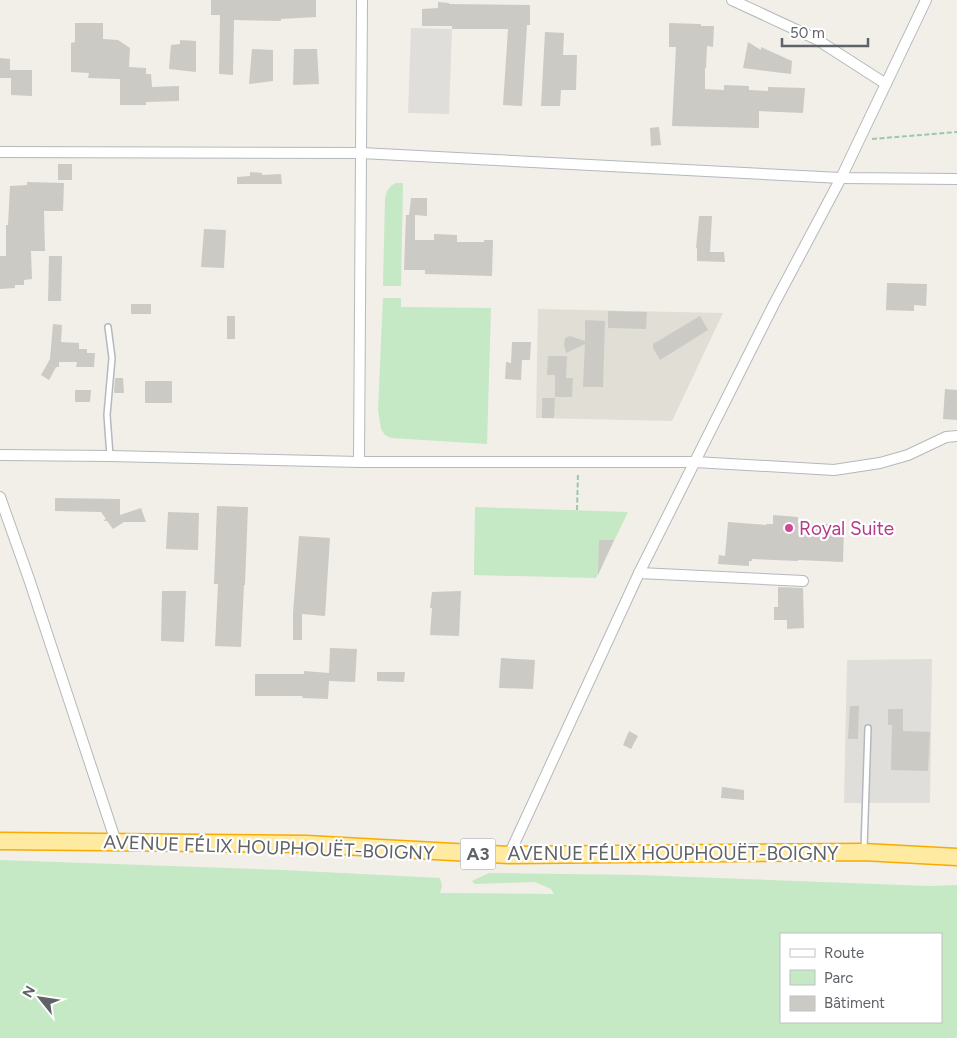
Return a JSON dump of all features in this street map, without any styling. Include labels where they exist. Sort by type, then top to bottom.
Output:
[{"type":"highway","name":"AVENUE FÉLIX HOUPHOUËT-BOIGNY","points":[[0,841],[306,844],[509,855],[864,852],[957,857]]},
{"type":"street","points":[[359,462],[362,0]]},
{"type":"street","points":[[732,0],[816,39],[886,84]]},
{"type":"street","points":[[509,855],[640,573],[694,462],[774,304],[841,178],[926,0]]},
{"type":"street","points":[[0,152],[361,153],[841,178],[957,179]]},
{"type":"street","points":[[0,455],[359,462],[694,462],[834,470],[880,463],[908,455],[946,437],[957,436]]},
{"type":"street","points":[[0,497],[30,579],[116,842]]},
{"type":"street","points":[[640,573],[803,581]]},
{"type":"lane","points":[[108,327],[112,358],[106,415],[110,456]]},
{"type":"lane","points":[[864,852],[868,728]]},
{"type":"path","points":[[858,140],[957,132]]},
{"type":"path","points":[[577,510],[578,462]]},
{"type":"shaded area","points":[[411,28],[452,29],[449,114],[408,113]]},
{"type":"shaded area","points":[[538,309],[723,313],[672,421],[536,418]]},
{"type":"shaded area","points":[[932,659],[930,803],[844,803],[847,660]]},
{"type":"green space","points":[[396,183],[403,183],[401,286],[383,286],[385,198],[389,189]]},
{"type":"green space","points":[[383,298],[401,298],[401,307],[491,308],[487,444],[391,438],[385,435],[381,429],[378,410]]},
{"type":"green space","points":[[475,507],[628,512],[596,578],[474,575]]},
{"type":"green space","points":[[0,860],[282,870],[440,878],[442,886],[440,893],[554,894],[551,889],[535,882],[475,884],[472,881],[489,873],[638,875],[929,886],[957,885],[957,1038],[0,1038]]},
{"type":"building","points":[[211,0],[316,0],[316,17],[281,19],[281,21],[234,20],[233,75],[219,74],[220,15],[211,15]]},
{"type":"building","points":[[438,2],[449,4],[530,5],[530,25],[527,25],[522,106],[503,105],[508,29],[452,29],[452,26],[422,26],[422,9],[438,8]]},
{"type":"building","points":[[75,23],[103,23],[103,39],[118,40],[130,48],[129,67],[146,68],[146,74],[151,74],[152,87],[179,86],[179,101],[146,102],[146,105],[120,105],[120,79],[88,78],[89,73],[71,72],[71,43],[75,42]]},
{"type":"building","points":[[669,23],[714,26],[713,47],[707,46],[705,89],[724,90],[724,85],[749,86],[749,90],[768,91],[768,87],[805,88],[803,113],[759,111],[759,128],[672,126],[676,47],[669,47]]},
{"type":"building","points":[[545,32],[564,33],[563,55],[577,55],[576,90],[561,90],[560,106],[541,106]]},
{"type":"building","points":[[180,40],[196,41],[196,72],[169,69],[171,45],[180,44]]},
{"type":"building","points":[[748,42],[761,50],[761,47],[792,61],[791,74],[743,68]]},
{"type":"building","points":[[252,49],[273,50],[273,81],[249,84]]},
{"type":"building","points":[[294,49],[317,49],[319,84],[293,85]]},
{"type":"building","points":[[0,58],[10,59],[10,70],[32,70],[32,96],[11,95],[11,78],[0,78]]},
{"type":"building","points":[[659,127],[661,145],[651,146],[650,128]]},
{"type":"building","points":[[58,164],[72,164],[72,180],[58,180]]},
{"type":"building","points":[[250,172],[262,173],[262,175],[281,174],[282,184],[237,184],[237,177],[250,176]]},
{"type":"building","points":[[27,182],[64,183],[63,211],[44,211],[45,251],[31,251],[32,279],[24,280],[24,285],[15,285],[15,288],[0,289],[0,256],[6,256],[6,225],[8,225],[10,186],[27,185]]},
{"type":"building","points":[[411,198],[427,198],[427,216],[415,215],[415,240],[434,240],[434,234],[457,235],[457,242],[493,240],[492,276],[425,274],[425,270],[404,270],[406,215],[409,215]]},
{"type":"building","points":[[699,216],[712,216],[710,252],[724,252],[725,262],[697,261],[696,248]]},
{"type":"building","points":[[204,229],[226,230],[224,268],[201,267]]},
{"type":"building","points":[[49,256],[62,256],[61,301],[48,301]]},
{"type":"building","points":[[887,283],[927,284],[926,306],[914,305],[914,311],[886,310]]},
{"type":"building","points":[[131,304],[151,304],[151,314],[131,314]]},
{"type":"building","points":[[608,311],[647,312],[646,329],[608,328]]},
{"type":"building","points":[[227,316],[235,316],[235,339],[227,339]]},
{"type":"building","points":[[700,316],[708,330],[660,360],[653,348],[653,344]]},
{"type":"building","points":[[585,320],[605,321],[603,387],[583,387],[585,344],[566,353],[565,338],[570,336],[585,341]]},
{"type":"building","points":[[53,324],[62,325],[61,342],[79,343],[79,349],[87,349],[87,353],[95,353],[94,367],[76,367],[77,362],[59,362],[59,367],[56,367],[49,380],[41,375],[50,359]]},
{"type":"building","points":[[512,342],[531,342],[530,360],[522,360],[521,380],[505,379],[506,362],[511,363]]},
{"type":"building","points":[[548,356],[567,356],[566,378],[573,378],[572,397],[555,397],[555,375],[547,375]]},
{"type":"building","points":[[115,378],[123,378],[124,393],[114,393]]},
{"type":"building","points":[[145,381],[172,381],[172,403],[145,403]]},
{"type":"building","points":[[945,389],[957,390],[957,420],[943,419]]},
{"type":"building","points":[[75,390],[91,390],[90,402],[75,402]]},
{"type":"building","points":[[542,398],[555,398],[554,418],[542,418]]},
{"type":"building","points":[[55,498],[120,499],[120,515],[141,508],[146,522],[124,522],[113,529],[107,521],[104,521],[106,519],[101,512],[55,511]]},
{"type":"building","points":[[217,506],[248,507],[241,647],[215,646],[218,584],[214,584]]},
{"type":"building","points":[[168,512],[199,513],[198,550],[166,549]]},
{"type":"building","points":[[773,515],[798,517],[798,523],[844,525],[843,562],[752,559],[752,561],[749,561],[749,566],[718,564],[719,555],[725,556],[728,522],[773,524]]},
{"type":"building","points":[[299,536],[330,538],[325,616],[302,614],[302,640],[293,640],[293,613]]},
{"type":"building","points":[[599,540],[614,540],[598,575]]},
{"type":"building","points":[[778,587],[803,588],[804,628],[787,629],[787,620],[774,620],[774,607],[778,607]]},
{"type":"building","points":[[162,591],[186,591],[184,642],[161,641]]},
{"type":"building","points":[[461,591],[459,636],[430,635],[432,592]]},
{"type":"building","points":[[330,648],[357,649],[355,682],[329,681],[328,699],[302,698],[303,696],[255,696],[255,674],[304,674],[304,671],[329,673]]},
{"type":"building","points":[[501,658],[535,660],[533,689],[499,688]]},
{"type":"building","points":[[377,672],[405,672],[404,682],[377,681]]},
{"type":"building","points":[[850,706],[859,706],[858,739],[848,739]]},
{"type":"building","points":[[888,709],[903,709],[903,731],[930,732],[928,771],[891,770],[892,725],[888,725]]},
{"type":"building","points":[[629,731],[638,736],[631,749],[623,745]]},
{"type":"building","points":[[722,787],[744,790],[744,800],[721,798]]},
{"type":"place","name":"Royal Suite","points":[[789,528]]}]
